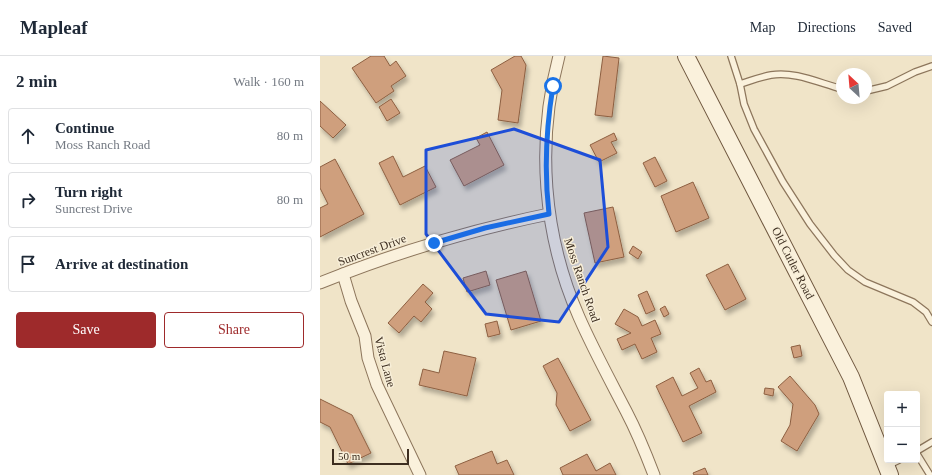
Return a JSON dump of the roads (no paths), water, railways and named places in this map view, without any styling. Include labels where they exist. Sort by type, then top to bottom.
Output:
[{"type":"main road","name":"Old Cutler Road","points":[[686,56],[838,350],[892,467]]},
{"type":"street","name":"Moss Ranch Road","points":[[559,56],[547,130],[546,182],[549,214],[560,263],[578,315],[597,356],[627,412],[654,475]]},
{"type":"street","name":"Suncrest Drive","points":[[320,283],[434,243],[485,228],[549,214]]},
{"type":"street","name":"Vista Lane","points":[[343,274],[351,301],[365,336],[368,358],[377,385],[420,475]]},
{"type":"lane","points":[[731,56],[740,84],[744,104],[754,129],[783,182],[810,224],[834,255],[848,270],[865,282],[913,302],[926,312],[932,322]]},
{"type":"lane","points":[[872,90],[886,86],[915,72],[932,66]]},
{"type":"lane","points":[[740,84],[771,75],[787,75],[836,87]]},
{"type":"lane","points":[[920,449],[932,442]]},
{"type":"lane","points":[[920,459],[930,475]]}]
